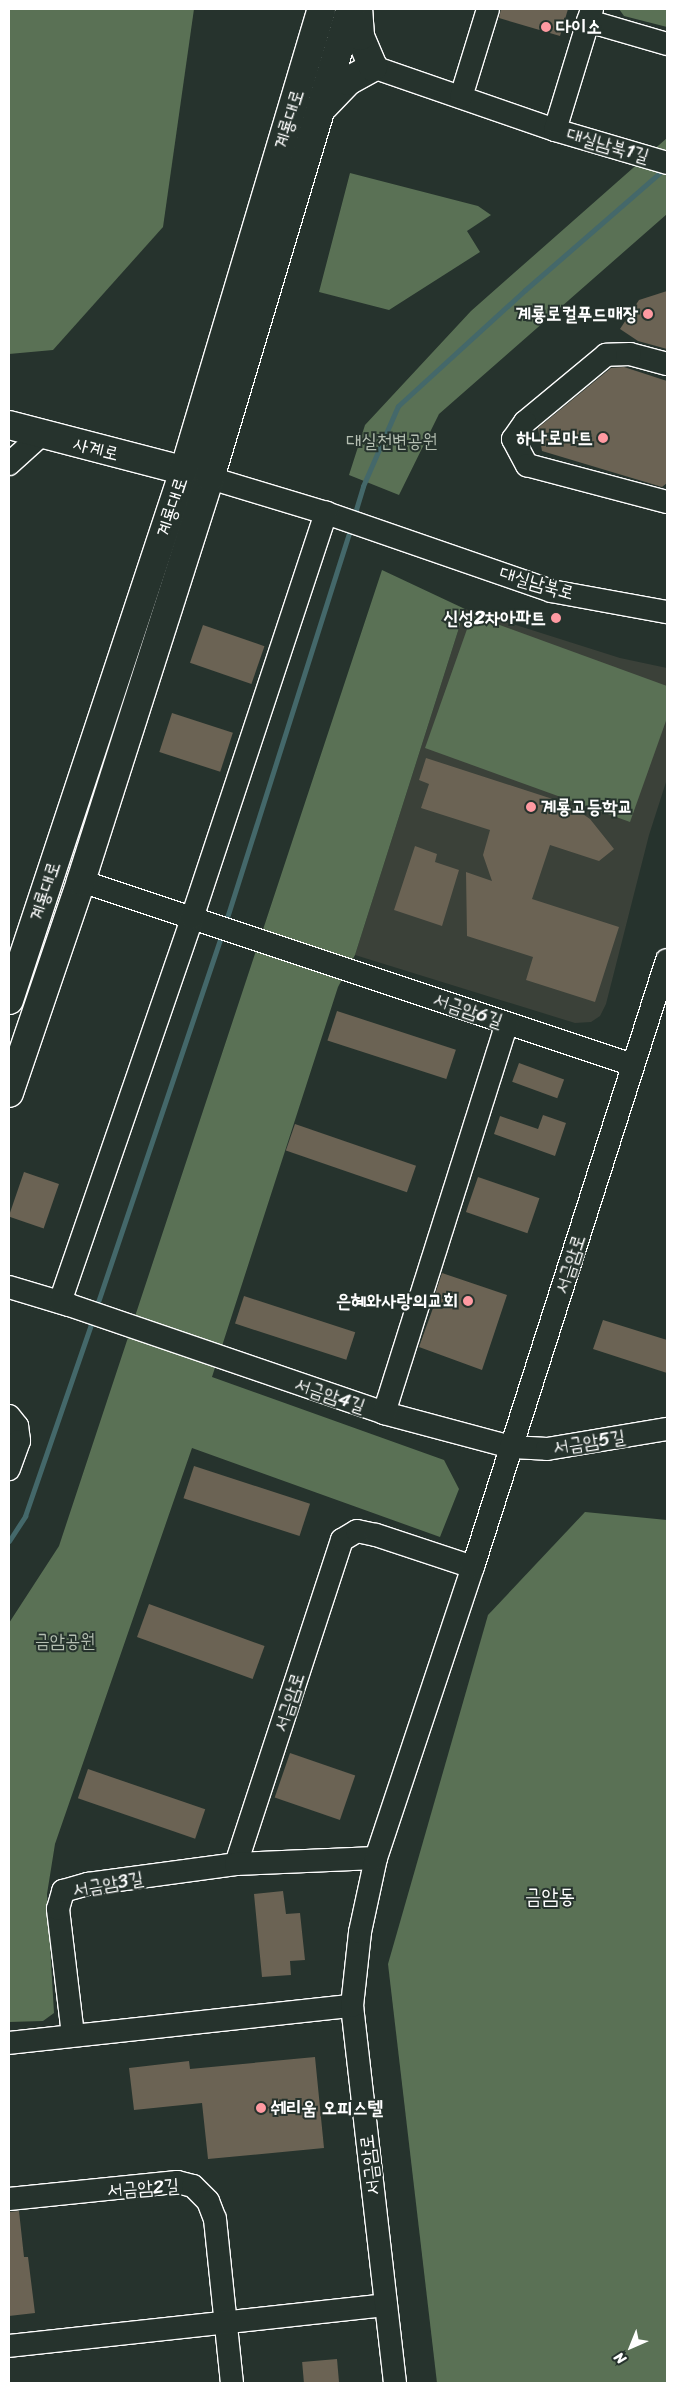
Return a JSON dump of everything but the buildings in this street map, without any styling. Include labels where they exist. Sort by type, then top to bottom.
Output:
[{"type":"main road","name":"계룡대로","points":[[9,1000],[184,471],[322,9]]},
{"type":"main road","name":"계룡대로","points":[[9,1093],[80,881],[210,478],[351,9]]},
{"type":"main road","points":[[321,109],[348,81],[373,67],[360,36],[358,9]]},
{"type":"main road","name":"사계로","points":[[9,425],[40,435],[184,471]]},
{"type":"main road","points":[[184,471],[210,478]]},
{"type":"street","points":[[461,97],[488,9]]},
{"type":"street","points":[[590,15],[667,44]]},
{"type":"street","name":"대실남북1길","points":[[590,15],[555,130],[657,160]]},
{"type":"street","points":[[373,67],[555,130]]},
{"type":"street","points":[[667,364],[622,353],[606,355],[525,422],[513,439],[528,465],[667,502]]},
{"type":"street","points":[[9,464],[40,435]]},
{"type":"street","points":[[9,1287],[64,1303],[192,918],[336,516],[210,478]]},
{"type":"street","name":"대실남북로","points":[[336,516],[551,591],[667,612]]},
{"type":"street","points":[[80,881],[192,918]]},
{"type":"street","name":"서금암6길","points":[[192,918],[633,1065]]},
{"type":"street","name":"서금암로","points":[[395,2383],[352,2006],[360,1932],[376,1858],[473,1567],[667,960]]},
{"type":"street","points":[[384,1413],[507,1024]]},
{"type":"street","name":"서금암4길","points":[[64,1303],[152,1335],[384,1413],[511,1447]]},
{"type":"street","points":[[9,1416],[17,1426],[19,1441],[9,1469]]},
{"type":"street","name":"서금암5길","points":[[511,1447],[547,1449],[667,1429]]},
{"type":"street","name":"서금암로","points":[[236,1864],[342,1540],[357,1531],[473,1567]]},
{"type":"street","points":[[236,1864],[376,1858]]},
{"type":"street","name":"서금암3길","points":[[73,2035],[58,1909],[64,1891],[88,1884],[236,1864]]},
{"type":"street","points":[[9,2042],[352,2006]]},
{"type":"street","name":"서금암2길","points":[[9,2199],[177,2182],[193,2186],[208,2201],[215,2219],[232,2383]]},
{"type":"street","points":[[9,2346],[386,2305]]},
{"type":"shaded area","name":"계룡고등학교","points":[[465,609],[620,658],[667,668],[667,779],[649,835],[606,1004],[600,1016],[591,1022],[575,1023],[355,955]]},
{"type":"green space","points":[[9,9],[194,9],[163,227],[53,350],[9,354]]},
{"type":"green space","points":[[619,9],[667,9],[667,27],[624,16]]},
{"type":"green space","name":"대실천변공원","points":[[667,138],[667,214],[439,414],[399,495],[349,475],[365,425],[471,311]]},
{"type":"green space","points":[[350,173],[478,206],[491,215],[467,231],[480,252],[389,310],[319,292]]},
{"type":"green space","name":"금암공원","points":[[382,570],[465,609],[355,955],[338,987],[212,1377],[444,1460],[459,1489],[440,1537],[192,1448],[55,1844],[47,1894],[54,2013],[43,2021],[9,2022],[9,1623],[59,1546]]},
{"type":"green space","points":[[472,615],[667,686],[667,718],[630,822],[425,748]]},
{"type":"green space","points":[[585,1512],[667,1520],[667,2383],[437,2383],[388,1964],[488,1615]]},
{"type":"waterway","points":[[354,516],[363,486],[398,406],[525,290],[663,170]]},
{"type":"waterway","points":[[225,924],[351,527]]},
{"type":"waterway","points":[[96,1308],[222,934]]},
{"type":"waterway","points":[[9,1541],[25,1516],[93,1318]]},
{"type":"place","name":"다이소","points":[[546,27]]},
{"type":"place","name":"계룡로컬푸드매장","points":[[648,314]]},
{"type":"place","name":"하나로마트","points":[[603,438]]},
{"type":"place","name":"신성2차아파트","points":[[556,618]]},
{"type":"place","name":"계룡고등학교","points":[[531,807]]},
{"type":"place","name":"은혜와사랑의교회","points":[[468,1301]]},
{"type":"place","name":"쉐리움 오피스텔","points":[[261,2108]]},
{"type":"district","name":"금암동","points":[[550,1896]]}]
